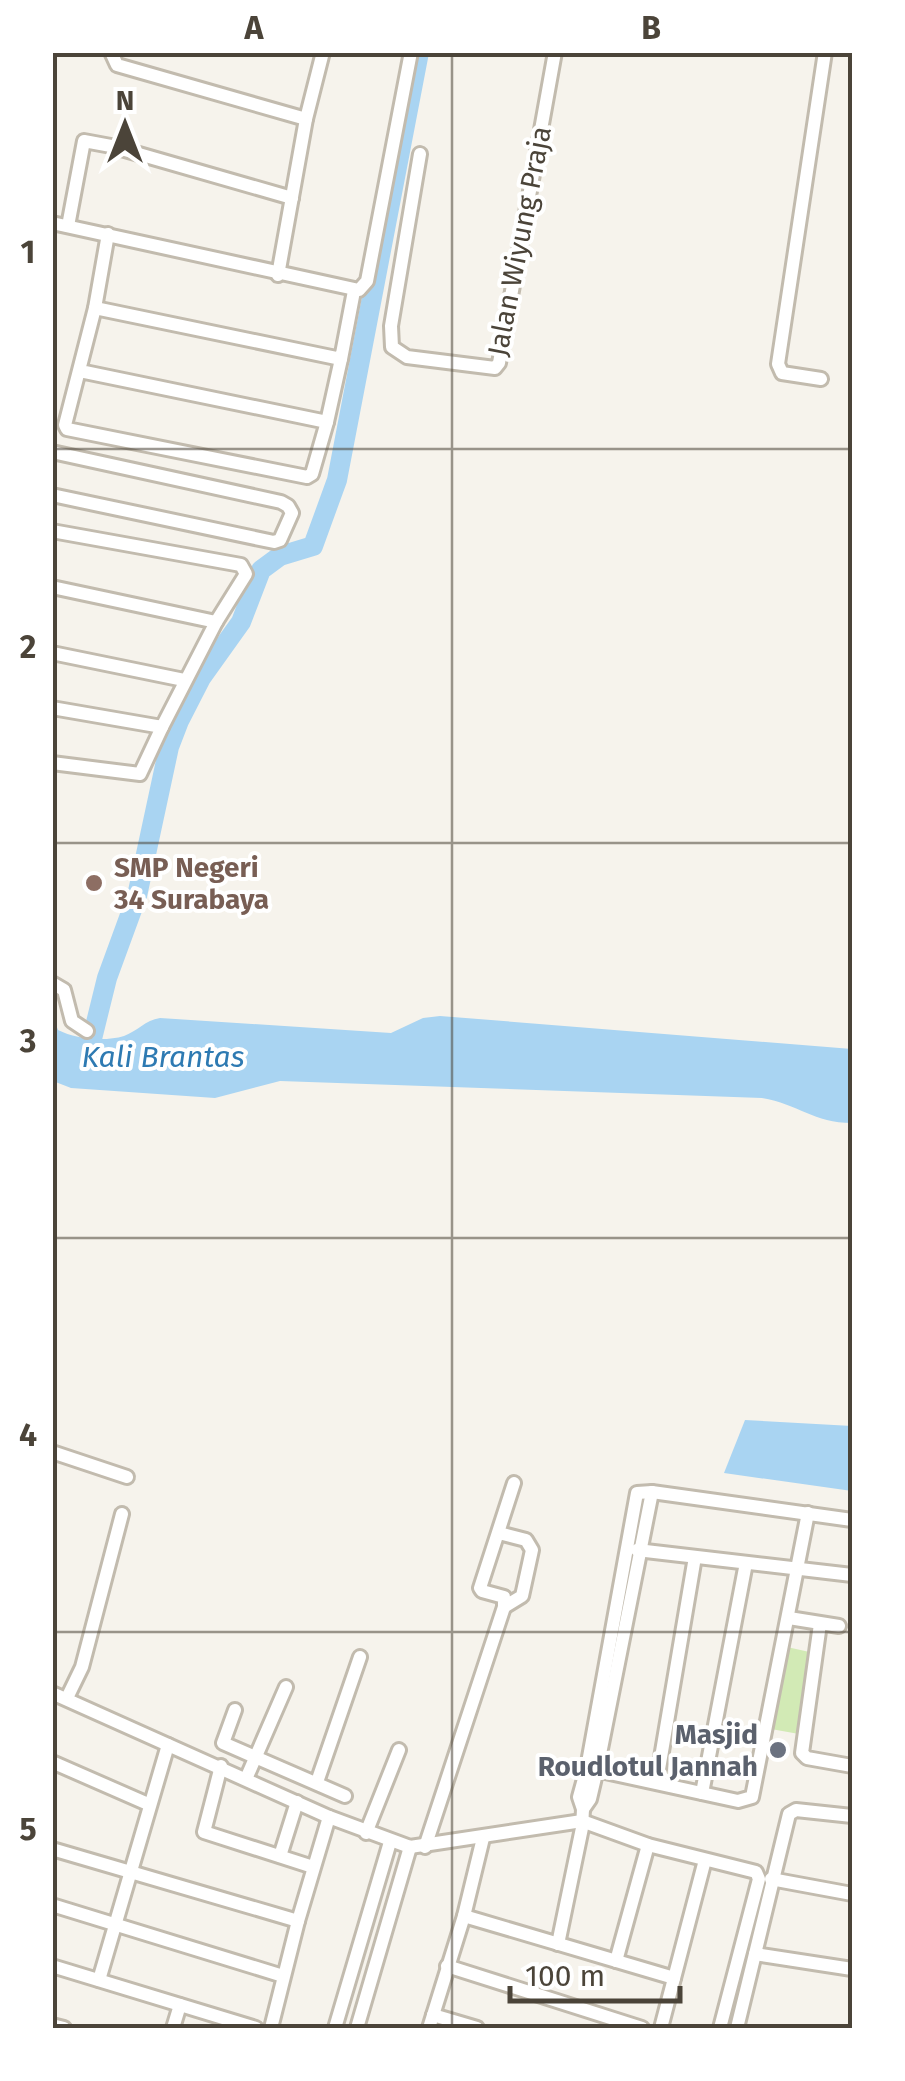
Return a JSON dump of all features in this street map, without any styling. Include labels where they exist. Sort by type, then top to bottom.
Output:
[{"type":"street","points":[[111,52],[117,65],[306,119]]},
{"type":"street","points":[[278,274],[306,119],[323,52]]},
{"type":"street","points":[[52,224],[354,292],[367,281],[411,53],[402,52]]},
{"type":"street","name":"Jalan Wiyung Praja","points":[[420,154],[391,326],[392,346],[407,358],[495,368],[555,52]]},
{"type":"street","points":[[821,380],[782,374],[778,364],[825,52]]},
{"type":"street","points":[[68,226],[84,141],[292,198]]},
{"type":"street","points":[[108,234],[96,308],[67,429],[307,478],[312,474],[327,422],[354,292]]},
{"type":"street","points":[[96,308],[342,359]]},
{"type":"street","points":[[80,371],[327,422]]},
{"type":"street","points":[[52,452],[281,502],[292,513],[280,540],[274,542],[52,495]]},
{"type":"street","points":[[52,530],[242,565],[246,574],[184,680],[141,774],[52,763]]},
{"type":"street","points":[[52,587],[216,622]]},
{"type":"street","points":[[52,653],[184,680]]},
{"type":"street","points":[[52,708],[162,726]]},
{"type":"street","points":[[52,982],[64,990],[72,1021],[87,1031]]},
{"type":"street","points":[[52,1452],[126,1477]]},
{"type":"street","points":[[426,1842],[504,1607],[504,1596],[480,1590],[514,1482]]},
{"type":"street","points":[[635,1550],[636,1494],[640,1491],[852,1520]]},
{"type":"street","points":[[558,1944],[583,1815],[579,1798],[592,1769],[635,1550],[652,1492]]},
{"type":"street","points":[[592,1769],[738,1801],[752,1797],[808,1513]]},
{"type":"street","points":[[68,1695],[77,1677],[122,1514]]},
{"type":"street","points":[[498,1533],[520,1538],[532,1546],[522,1596],[504,1607]]},
{"type":"street","points":[[635,1550],[852,1576]]},
{"type":"street","points":[[658,1781],[695,1557]]},
{"type":"street","points":[[702,1792],[746,1563]]},
{"type":"street","points":[[789,1618],[839,1626]]},
{"type":"street","points":[[820,1624],[802,1753],[807,1758],[852,1766]]},
{"type":"street","points":[[316,1782],[360,1657]]},
{"type":"street","points":[[252,1768],[286,1687]]},
{"type":"street","points":[[52,1693],[68,1695],[221,1766],[252,1768],[316,1782],[345,1796]]},
{"type":"street","points":[[235,1710],[222,1742],[252,1768],[296,1802],[329,1817],[370,1822],[390,1842],[410,1847],[426,1842],[483,1838],[583,1815],[648,1844],[756,1872],[765,1879],[852,1894]]},
{"type":"street","points":[[99,1980],[168,1744]]},
{"type":"street","points":[[370,1822],[399,1750]]},
{"type":"street","points":[[52,1780],[55,1763],[148,1804]]},
{"type":"street","points":[[221,1766],[204,1832],[313,1867]]},
{"type":"street","points":[[280,1856],[296,1802]]},
{"type":"street","points":[[720,2028],[765,1879],[791,1812],[825,1811],[852,1816]]},
{"type":"street","points":[[271,2028],[329,1817]]},
{"type":"street","points":[[477,2028],[431,2021],[464,1916],[483,1838]]},
{"type":"street","points":[[334,2028],[390,1842]]},
{"type":"street","points":[[616,1961],[648,1844]]},
{"type":"street","points":[[357,2028],[410,1847]]},
{"type":"street","points":[[52,1849],[298,1921]]},
{"type":"street","points":[[660,2028],[704,1860]]},
{"type":"street","points":[[738,2028],[755,1954],[765,1879]]},
{"type":"street","points":[[52,1905],[283,1976]]},
{"type":"street","points":[[464,1916],[674,1978]]},
{"type":"street","points":[[755,1954],[852,1969]]},
{"type":"street","points":[[52,1966],[256,2028]]},
{"type":"street","points":[[447,1966],[642,2028]]},
{"type":"street","points":[[173,2028],[180,2005]]},
{"type":"street","points":[[52,2025],[64,2028]]},
{"type":"green space","points":[[787,1647],[814,1653],[799,1734],[771,1729]]},
{"type":"water","name":"Kali Brantas","points":[[440,1016],[852,1049],[852,1123],[827,1120],[762,1098],[280,1081],[215,1098],[71,1088],[53,1081],[53,1017],[58,1030],[99,1039],[124,1036],[160,1018],[391,1033],[423,1018]]},
{"type":"water","points":[[745,1420],[852,1426],[852,1491],[724,1473]]},
{"type":"waterway","points":[[88,1055],[107,978],[137,896],[169,747],[179,721],[201,678],[241,622],[261,570],[280,556],[313,546],[337,480],[419,52]]},
{"type":"place","name":"SMP Negeri 34 Surabaya","points":[[94,883]]},
{"type":"place","name":"Masjid Roudlotul Jannah","points":[[778,1750]]}]
